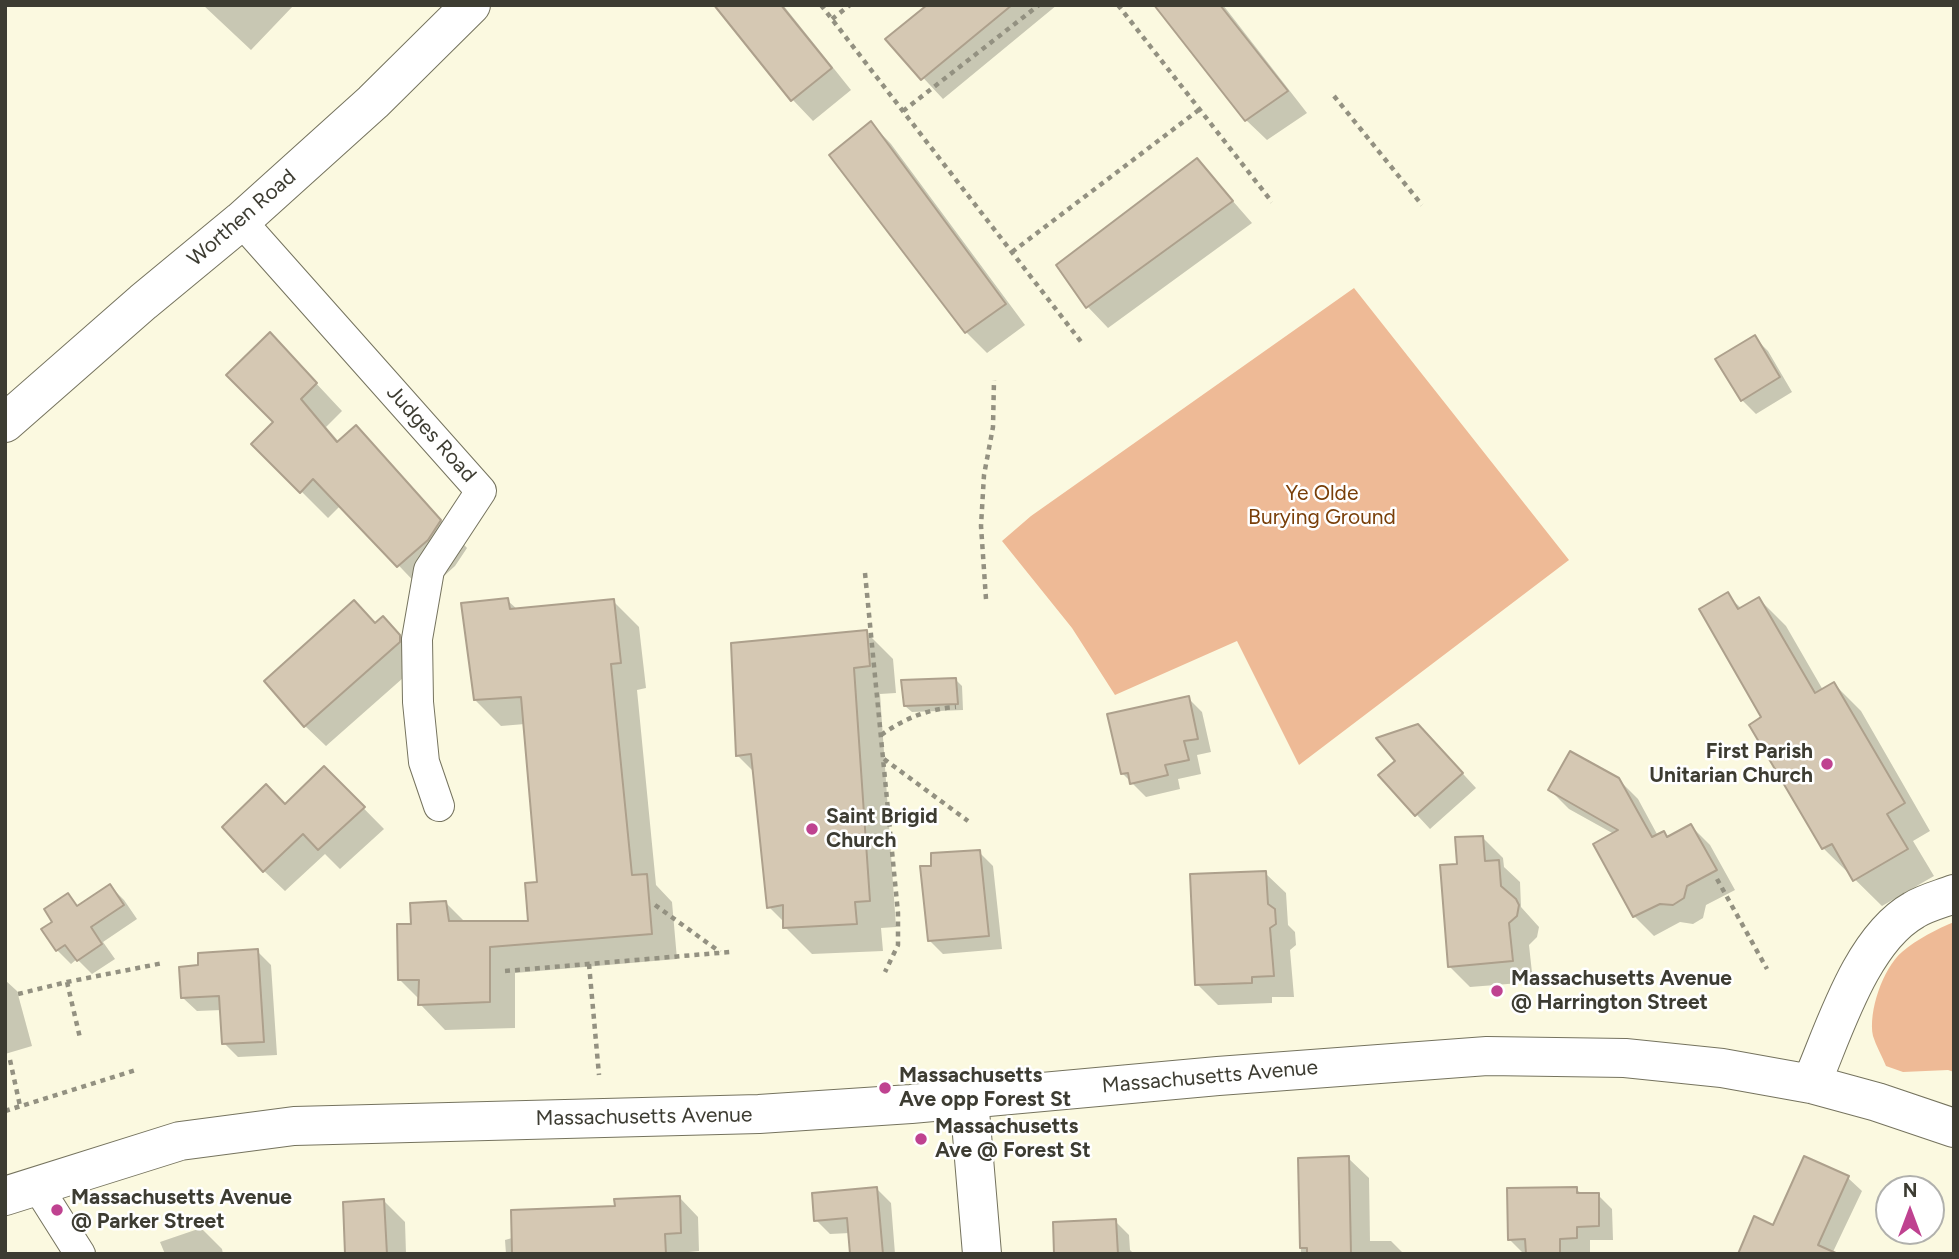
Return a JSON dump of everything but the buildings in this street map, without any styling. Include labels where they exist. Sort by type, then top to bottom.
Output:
[{"type":"main road","name":"Worthen Road","points":[[5,423],[143,302],[241,221],[390,86],[471,5]]},
{"type":"main road","points":[[1811,1084],[1855,980],[1873,951],[1913,910],[1954,894]]},
{"type":"main road","name":"Massachusetts Avenue","points":[[21,1191],[180,1141],[294,1126],[747,1115],[969,1099],[1199,1077],[1512,1055],[1672,1061],[1811,1084],[1877,1102],[1954,1128]]},
{"type":"main road","points":[[969,1099],[982,1254]]},
{"type":"street","name":"Judges Road","points":[[241,221],[481,491],[429,570],[417,639],[418,702],[424,762],[439,806]]},
{"type":"street","points":[[21,1191],[80,1254]]},
{"type":"path","points":[[821,5],[1082,343]]},
{"type":"path","points":[[832,19],[850,5]]},
{"type":"path","points":[[902,111],[1039,5]]},
{"type":"path","points":[[1118,5],[1272,202]]},
{"type":"path","points":[[1334,96],[1422,205]]},
{"type":"path","points":[[1012,253],[1200,109]]},
{"type":"path","points":[[986,599],[981,526],[984,475],[993,427],[995,380]]},
{"type":"path","points":[[864,573],[898,914],[898,945],[886,972]]},
{"type":"path","points":[[881,736],[894,726],[931,709],[956,707]]},
{"type":"path","points":[[883,759],[968,821]]},
{"type":"path","points":[[1717,879],[1767,969]]},
{"type":"path","points":[[655,905],[720,952]]},
{"type":"path","points":[[505,971],[730,951]]},
{"type":"path","points":[[18,994],[163,962]]},
{"type":"path","points":[[589,964],[599,1074]]},
{"type":"path","points":[[67,982],[80,1038]]},
{"type":"path","points":[[10,1059],[20,1106]]},
{"type":"path","points":[[5,1111],[136,1070]]},
{"type":"green space","name":"Ye Olde Burying Ground","points":[[1354,288],[1569,560],[1299,765],[1237,641],[1115,695],[1072,628],[1002,541],[1031,516]]},
{"type":"green space","points":[[1954,922],[1954,1072],[1903,1072],[1886,1066],[1874,1040],[1872,1026],[1875,1003],[1883,979],[1895,959],[1908,947]]},
{"type":"place","name":"First Parish Unitarian Church","points":[[1827,764]]},
{"type":"place","name":"Saint Brigid Church","points":[[812,829]]},
{"type":"place","name":"Massachusetts Avenue @ Harrington Street","points":[[1497,991]]},
{"type":"place","name":"Massachusetts Ave opp Forest St","points":[[885,1088]]},
{"type":"place","name":"Massachusetts Ave @ Forest St","points":[[921,1139]]},
{"type":"place","name":"Massachusetts Avenue @ Parker Street","points":[[57,1210]]}]
